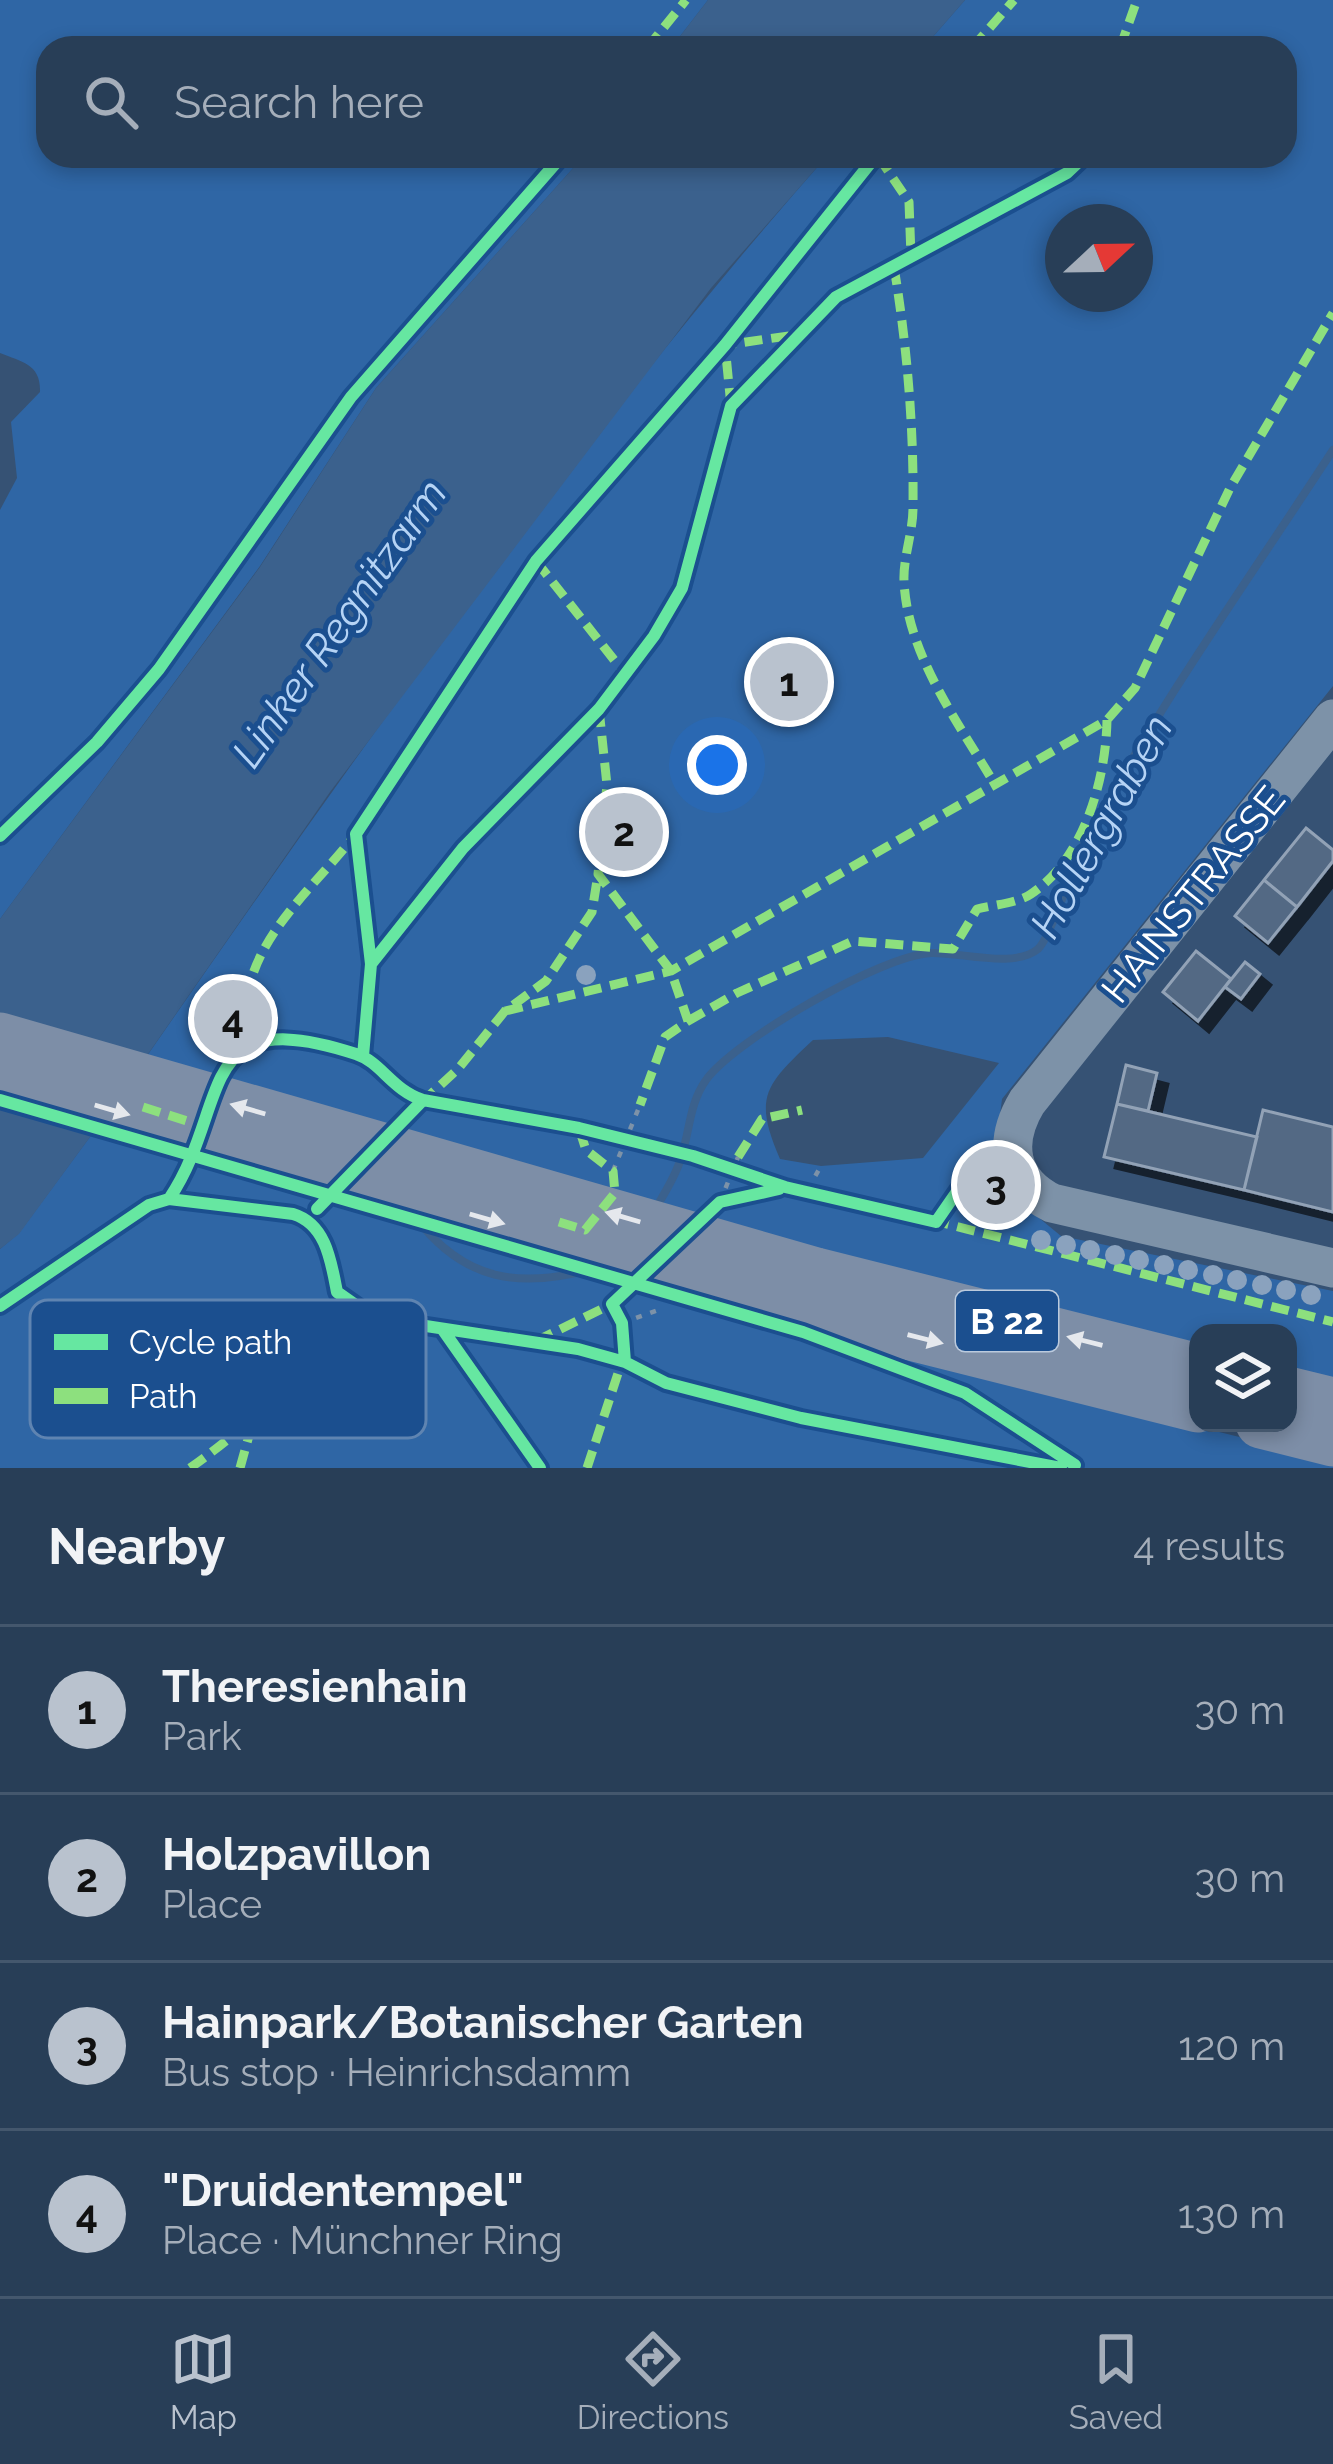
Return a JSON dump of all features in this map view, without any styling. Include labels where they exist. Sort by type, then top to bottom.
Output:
[{"type":"main road","name":"B 22","points":[[0,1038],[1189,1404]]},
{"type":"main road","name":"B 22","points":[[0,1077],[814,1292],[1189,1367]]},
{"type":"main road","points":[[1297,1394],[1333,1403]]},
{"type":"main road","points":[[1297,1432],[1333,1441]]},
{"type":"street","name":"HAINSTRASSE","points":[[1333,718],[1013,1125],[1011,1147],[1020,1180],[1034,1194],[1068,1208],[1333,1268]]},
{"type":"path","points":[[212,1014],[219,1000],[247,998],[255,1012],[254,1026]]},
{"type":"path","points":[[613,1171],[640,1105]]},
{"type":"path","points":[[720,1202],[738,1157]]},
{"type":"path","points":[[808,1189],[821,1166]]},
{"type":"path","points":[[622,1323],[666,1306]]},
{"type":"shaded area","points":[[0,0],[708,0],[680,36],[36,36],[36,168],[573,168],[376,388],[260,566],[0,919],[0,510],[17,478],[11,422],[40,392],[34,370],[0,353]]},
{"type":"shaded area","points":[[965,0],[1333,0],[1333,686],[1002,1099],[995,1155],[1016,1199],[1061,1236],[1333,1291],[1333,1382],[1297,1373],[1297,1324],[1189,1324],[1189,1348],[826,1260],[142,1063],[388,714],[645,374],[817,168],[1297,168],[1297,36],[934,36]],"holes":[[[888,1037],[999,1063],[923,1158],[821,1166],[780,1159],[767,1121],[768,1093],[813,1040]]]},
{"type":"shaded area","points":[[98,1126],[805,1330],[1189,1425],[1189,1432],[1219,1432],[1333,1460],[1333,1468],[0,1468],[0,1249],[19,1233]]},
{"type":"water","points":[[708,0],[965,0],[934,36],[680,36]]},
{"type":"water","name":"Linker Regnitzarm","points":[[573,168],[816,168],[711,288],[330,792],[98,1126],[19,1234],[0,1249],[0,919],[260,567],[376,388]]},
{"type":"building","points":[[623,819],[636,832],[623,845],[610,832]]},
{"type":"building","points":[[1306,828],[1333,850],[1333,861],[1297,907],[1264,880]]},
{"type":"building","points":[[1264,880],[1297,907],[1268,943],[1235,916]]},
{"type":"building","points":[[1196,951],[1231,979],[1198,1021],[1163,992]]},
{"type":"building","points":[[1245,962],[1260,974],[1241,999],[1225,987]]},
{"type":"building","points":[[233,1006],[242,1009],[242,1027],[233,1030],[224,1027],[221,1018],[224,1009]]},
{"type":"building","points":[[1126,1065],[1157,1073],[1148,1111],[1117,1104]]},
{"type":"building","points":[[1117,1104],[1257,1137],[1244,1190],[1104,1157]]},
{"type":"building","points":[[1263,1110],[1333,1127],[1333,1212],[1244,1190]]},
{"type":"waterway","name":"Hollergraben","points":[[657,1206],[679,1164],[700,1089],[722,1063],[777,1023],[846,984],[908,957],[931,953],[1015,958],[1038,949],[1113,791],[1333,450]]},
{"type":"waterway","name":"Hollergraben","points":[[416,1218],[454,1255],[495,1275],[541,1278],[593,1269]]},
{"type":"marked path","points":[[657,36],[686,0]]},
{"type":"marked path","points":[[982,36],[1014,0]]},
{"type":"marked path","points":[[1124,36],[1137,0]]},
{"type":"marked path","points":[[886,168],[909,202],[911,256]]},
{"type":"marked path","points":[[894,267],[912,448],[913,517],[904,572],[907,608],[924,661],[994,783]]},
{"type":"marked path","points":[[505,1011],[671,971],[1107,720],[1135,688],[1230,488],[1333,313]]},
{"type":"marked path","points":[[731,406],[725,345],[795,335]]},
{"type":"marked path","points":[[536,561],[626,675]]},
{"type":"marked path","points":[[599,709],[607,785],[598,874],[671,971],[688,1021],[665,1037],[640,1105]]},
{"type":"marked path","points":[[688,1021],[737,993],[853,941],[953,949],[977,909],[1031,894],[1049,879],[1078,839],[1096,792],[1107,720]]},
{"type":"marked path","points":[[247,998],[253,974],[276,929],[358,831]]},
{"type":"marked path","points":[[421,1103],[458,1069],[505,1011],[546,981],[592,912],[598,874]]},
{"type":"marked path","points":[[212,1014],[214,1029],[231,1047],[245,1049],[254,1026]]},
{"type":"marked path","points":[[143,1107],[203,1126]]},
{"type":"marked path","points":[[738,1157],[762,1119],[802,1110]]},
{"type":"marked path","points":[[559,1222],[585,1230],[615,1193],[613,1171],[586,1150],[579,1128]]},
{"type":"marked path","points":[[931,1220],[1333,1322]]},
{"type":"marked path","points":[[334,1300],[335,1284]]},
{"type":"marked path","points":[[536,1341],[612,1304]]},
{"type":"marked path","points":[[587,1468],[624,1355]]},
{"type":"marked path","points":[[190,1468],[229,1438]]},
{"type":"marked path","points":[[240,1468],[248,1438]]},
{"type":"cycle path","points":[[0,836],[97,742],[159,669],[351,397],[551,168]]},
{"type":"cycle path","points":[[363,1056],[371,964],[356,834],[536,561],[725,345],[866,168]]},
{"type":"cycle path","points":[[371,964],[463,848],[599,709],[654,636],[682,588],[731,406],[836,297],[1072,168]]},
{"type":"cycle path","points":[[169,1199],[188,1164],[224,1071],[241,1052],[266,1041],[303,1041],[356,1054],[423,1100],[579,1128],[693,1156],[785,1187],[936,1222],[963,1183],[1015,1165]]},
{"type":"cycle path","points":[[0,1100],[803,1332],[965,1393],[1075,1465]]},
{"type":"cycle path","points":[[317,1209],[423,1100]]},
{"type":"cycle path","points":[[625,1362],[622,1323],[612,1304],[720,1202],[779,1189]]},
{"type":"cycle path","points":[[0,1306],[149,1205],[169,1199],[304,1219],[320,1235],[337,1292],[348,1300]]},
{"type":"cycle path","points":[[426,1326],[578,1349],[625,1362],[666,1383],[801,1418],[1061,1468]]},
{"type":"cycle path","points":[[443,1330],[540,1468]]},
{"type":"place","name":"Theresienhain","points":[[789,682]]},
{"type":"place","name":"Holzpavillon","points":[[624,832]]},
{"type":"place","name":"\"Druidentempel\"","points":[[233,1019]]},
{"type":"place","name":"Hainpark/Botanischer Garten","points":[[996,1185]]}]
